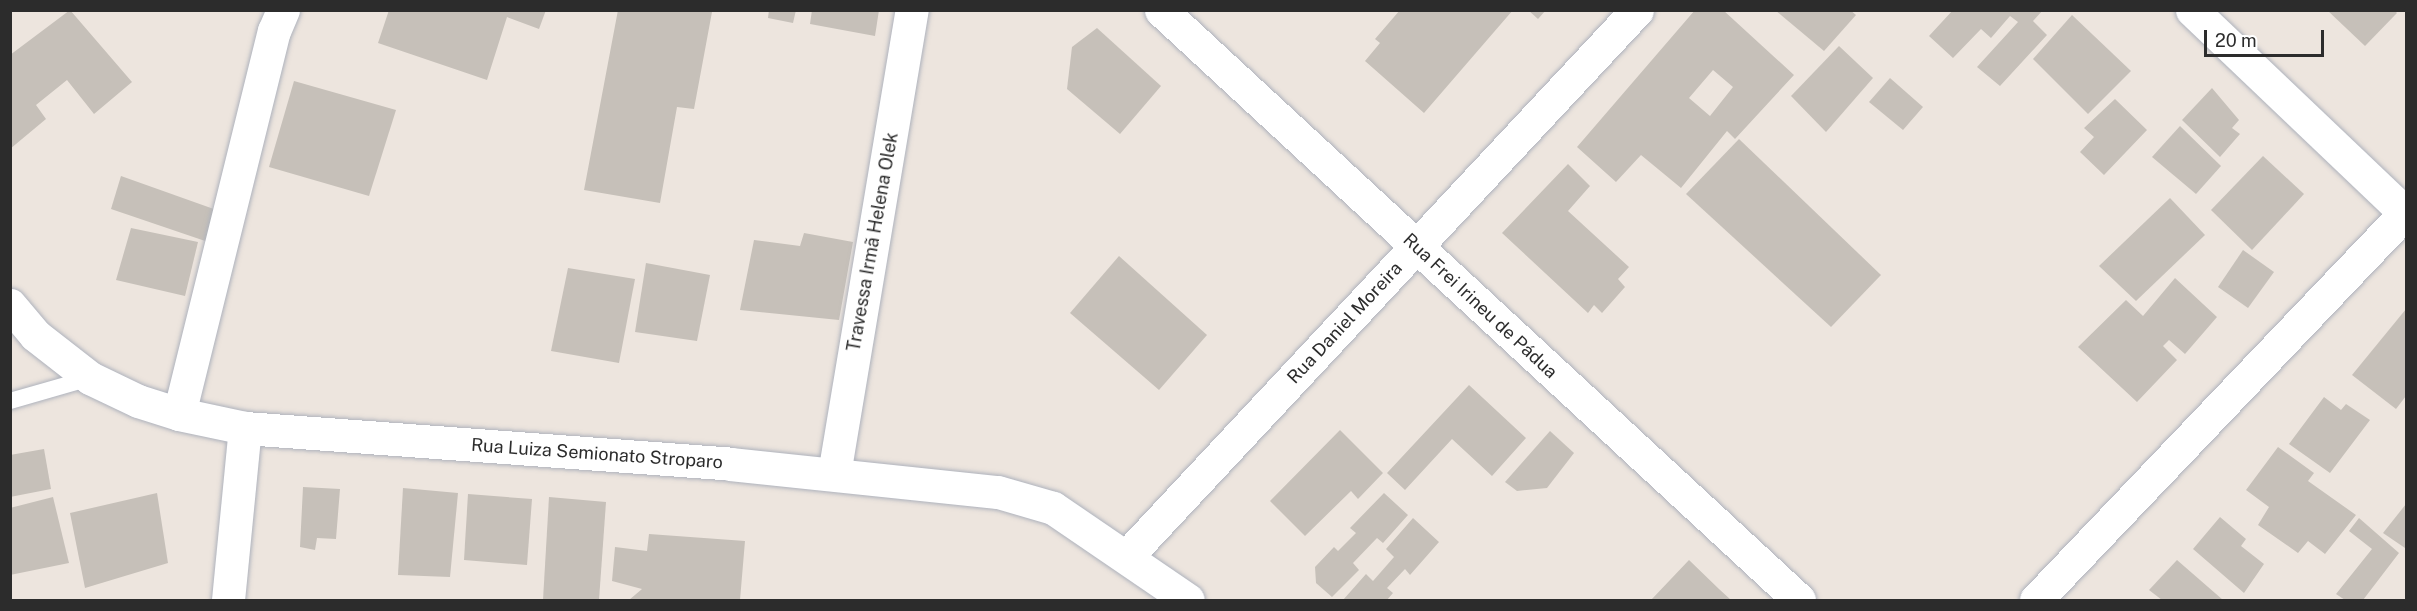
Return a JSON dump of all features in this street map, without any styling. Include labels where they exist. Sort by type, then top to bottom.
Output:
[{"type":"street","points":[[179,414],[274,31],[283,10]]},
{"type":"street","name":"Travessa Irmã Helena Olek","points":[[834,474],[912,10]]},
{"type":"street","name":"Rua Frei Irineu de Pádua","points":[[1161,10],[1799,600]]},
{"type":"street","name":"Rua Daniel Moreira","points":[[1127,556],[1637,10]]},
{"type":"street","points":[[2036,600],[2406,213],[2192,10]]},
{"type":"street","name":"Rua Luiza Semionato Stroparo","points":[[10,305],[35,335],[90,378],[138,401],[179,414],[245,428],[834,474],[998,492],[1053,508],[1127,556],[1188,600]]},
{"type":"street","points":[[228,600],[245,428]]},
{"type":"lane","points":[[10,401],[90,378]]},
{"type":"building","points":[[70,10],[132,82],[94,114],[67,80],[36,105],[46,119],[10,149],[10,55]]},
{"type":"building","points":[[389,10],[546,10],[539,29],[507,17],[487,80],[378,43]]},
{"type":"building","points":[[618,10],[712,12],[694,109],[677,107],[660,203],[584,190]]},
{"type":"building","points":[[769,10],[796,10],[793,23],[768,18]]},
{"type":"building","points":[[812,10],[879,10],[875,36],[810,24]]},
{"type":"building","points":[[1400,10],[1513,10],[1424,113],[1365,61],[1380,43],[1375,39]]},
{"type":"building","points":[[1528,10],[1546,10],[1538,19]]},
{"type":"building","points":[[1695,10],[1723,10],[1794,75],[1735,139],[1727,131],[1681,188],[1641,155],[1616,182],[1577,147]],"holes":[[[1713,70],[1733,87],[1710,116],[1689,98]]]},
{"type":"building","points":[[1775,10],[1850,10],[1856,15],[1824,51]]},
{"type":"building","points":[[1953,10],[2043,10],[2033,21],[2047,35],[2000,86],[1977,67],[2018,22],[2010,16],[1991,38],[1981,29],[1953,58],[1929,36]]},
{"type":"building","points":[[2327,10],[2394,10],[2397,13],[2365,46]]},
{"type":"building","points":[[2072,15],[2131,71],[2088,114],[2033,59]]},
{"type":"building","points":[[1097,28],[1161,86],[1120,134],[1067,89],[1072,47]]},
{"type":"building","points":[[1839,46],[1873,78],[1826,132],[1791,96]]},
{"type":"building","points":[[1890,78],[1923,107],[1903,130],[1869,102]]},
{"type":"building","points":[[294,81],[396,110],[369,196],[269,167]]},
{"type":"building","points":[[2212,88],[2239,120],[2232,128],[2240,134],[2220,157],[2182,120]]},
{"type":"building","points":[[2115,99],[2147,130],[2104,175],[2080,152],[2094,137],[2084,128]]},
{"type":"building","points":[[2180,126],[2221,166],[2196,194],[2152,157]]},
{"type":"building","points":[[1739,139],[1881,275],[1831,327],[1686,194]]},
{"type":"building","points":[[2263,156],[2304,194],[2252,250],[2211,210]]},
{"type":"building","points":[[1568,164],[1590,186],[1568,211],[1629,267],[1618,279],[1625,287],[1602,313],[1594,305],[1588,313],[1502,233]]},
{"type":"building","points":[[121,176],[225,213],[214,244],[111,209]]},
{"type":"building","points":[[2170,198],[2205,235],[2136,301],[2099,266]]},
{"type":"building","points":[[131,228],[198,242],[185,296],[116,280]]},
{"type":"building","points":[[804,233],[853,242],[839,320],[740,310],[754,240],[800,246]]},
{"type":"building","points":[[2243,250],[2274,272],[2248,308],[2218,287]]},
{"type":"building","points":[[1119,256],[1207,335],[1159,390],[1070,313]]},
{"type":"building","points":[[646,263],[710,275],[697,341],[635,332]]},
{"type":"building","points":[[568,268],[635,279],[619,363],[551,351]]},
{"type":"building","points":[[2175,278],[2217,317],[2185,354],[2169,340],[2163,346],[2177,360],[2137,402],[2078,347],[2126,300],[2143,316]]},
{"type":"building","points":[[2406,309],[2406,396],[2396,409],[2352,375]]},
{"type":"building","points":[[1469,385],[1526,438],[1492,476],[1452,439],[1405,490],[1387,473]]},
{"type":"building","points":[[2324,397],[2341,410],[2346,404],[2370,420],[2330,473],[2289,444]]},
{"type":"building","points":[[1340,430],[1383,473],[1358,499],[1351,491],[1305,536],[1270,501]]},
{"type":"building","points":[[1550,431],[1574,453],[1547,488],[1517,491],[1505,482]]},
{"type":"building","points":[[2278,447],[2314,473],[2308,481],[2356,515],[2325,554],[2308,541],[2298,553],[2258,525],[2269,507],[2246,490]]},
{"type":"building","points":[[44,449],[51,489],[10,497],[10,455]]},
{"type":"building","points":[[303,487],[340,489],[336,539],[317,538],[315,550],[300,547]]},
{"type":"building","points":[[403,488],[458,493],[450,577],[398,575]]},
{"type":"building","points":[[157,493],[168,563],[85,588],[70,513]]},
{"type":"building","points":[[1384,493],[1408,515],[1383,543],[1377,538],[1353,563],[1359,570],[1332,597],[1316,583],[1315,567],[1334,547],[1338,551],[1356,533],[1350,528]]},
{"type":"building","points":[[468,494],[532,499],[527,565],[464,560]]},
{"type":"building","points":[[53,497],[69,563],[10,575],[10,508]]},
{"type":"building","points":[[549,497],[606,502],[599,600],[543,600]]},
{"type":"building","points":[[2406,504],[2406,546],[2405,548],[2383,533]]},
{"type":"building","points":[[2220,517],[2246,539],[2241,546],[2264,564],[2244,593],[2193,549]]},
{"type":"building","points":[[1413,518],[1439,542],[1410,575],[1405,569],[1387,588],[1393,593],[1387,600],[1343,600],[1366,574],[1373,581],[1394,557],[1386,549]]},
{"type":"building","points":[[2359,518],[2399,553],[2363,600],[2345,600],[2336,594],[2372,549],[2349,531]]},
{"type":"building","points":[[649,534],[745,541],[740,600],[629,600],[642,589],[612,581],[615,547],[647,551]]},
{"type":"building","points":[[1689,560],[1719,589],[1731,600],[1651,600]]},
{"type":"building","points":[[2177,560],[2223,600],[2162,600],[2149,590]]}]
